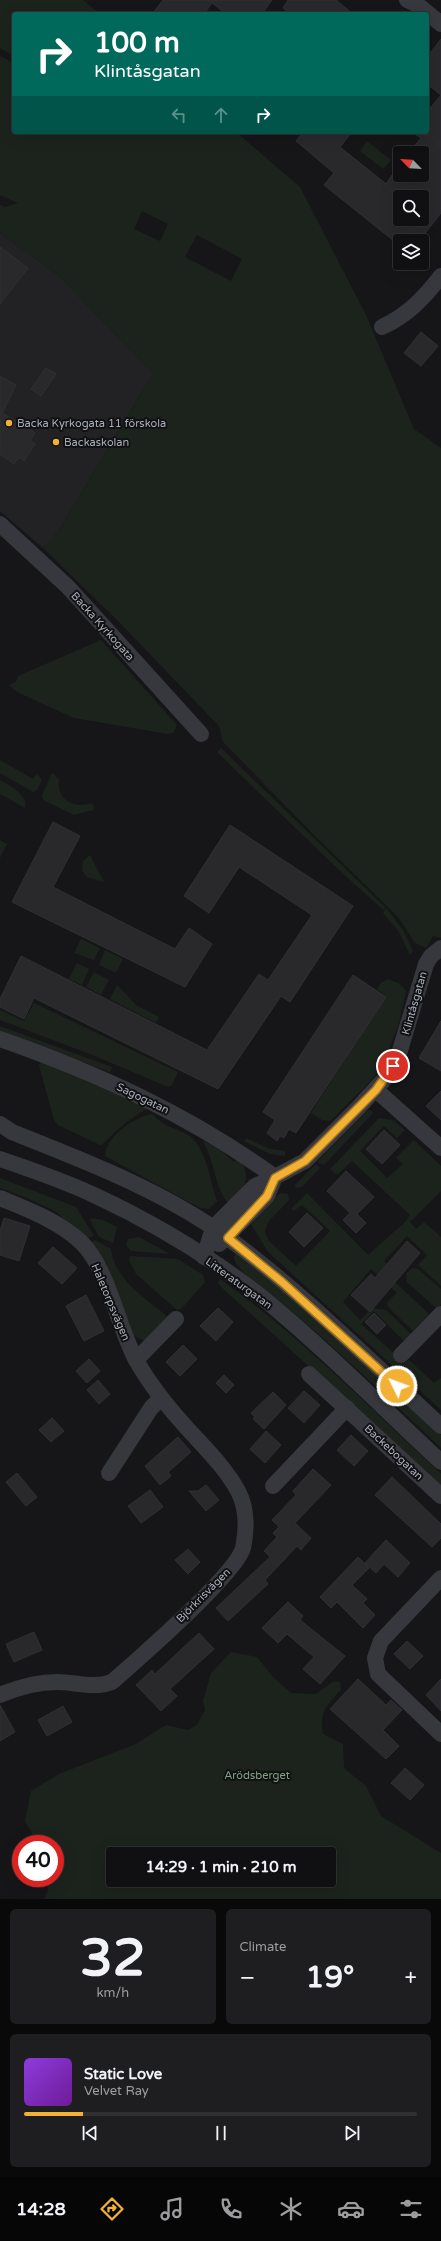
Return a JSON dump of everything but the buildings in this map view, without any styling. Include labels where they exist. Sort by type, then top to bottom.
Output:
[{"type":"street","points":[[407,0],[418,4],[427,12]]},
{"type":"street","points":[[429,14],[441,24]]},
{"type":"street","points":[[382,328],[397,320],[418,304],[441,276]]},
{"type":"street","name":"Backa Kyrkogata","points":[[0,524],[68,587],[201,734]]},
{"type":"street","name":"Klintåsgatan","points":[[213,1228],[255,1186],[275,1178],[305,1161],[376,1090],[398,1057],[426,964],[441,948]]},
{"type":"street","name":"Sagogatan","points":[[0,1039],[78,1067],[167,1109],[233,1147],[275,1178]]},
{"type":"street","points":[[376,1090],[441,1148]]},
{"type":"street","points":[[0,1124],[12,1132],[142,1187],[228,1238],[282,1282],[441,1426]]},
{"type":"street","name":"Litteraturgatan","points":[[0,1158],[96,1196],[155,1227],[204,1257],[263,1299],[340,1366],[441,1462]]},
{"type":"street","points":[[204,1257],[228,1238],[267,1196],[275,1178]]},
{"type":"street","name":"Haletorpsvägen","points":[[0,1198],[36,1212],[59,1226],[82,1243],[96,1264],[136,1360]]},
{"type":"street","points":[[204,1257],[213,1228]]},
{"type":"street","points":[[402,1355],[441,1314]]},
{"type":"street","points":[[136,1360],[176,1320]]},
{"type":"street","name":"Björkrisvägen","points":[[0,1695],[31,1683],[59,1682],[96,1686],[112,1682],[223,1578],[238,1558],[242,1549],[246,1521],[242,1501],[238,1491],[208,1450],[161,1398],[136,1360]]},
{"type":"street","name":"Backebogatan","points":[[309,1374],[441,1496]]},
{"type":"street","points":[[109,1473],[151,1408],[161,1398]]},
{"type":"street","points":[[273,1486],[347,1408]]},
{"type":"street","points":[[441,1578],[381,1641],[375,1658],[378,1674],[441,1734]]},
{"type":"shaded area","name":"Backaskolan","points":[[0,233],[59,276],[153,373],[58,532],[43,548],[0,511]]},
{"type":"green space","points":[[0,0],[83,0],[98,12],[12,12],[12,55],[0,48]]},
{"type":"green space","points":[[0,56],[12,62],[12,134],[238,134],[300,187],[366,315],[414,429],[441,448],[441,938],[433,936],[426,948],[415,943],[398,917],[313,834],[223,742],[219,726],[120,623],[43,548],[58,532],[153,373],[59,276],[0,233],[0,205],[5,207],[18,203],[0,195]],"holes":[[[142,211],[168,224],[160,241],[134,229]],[[197,235],[242,259],[231,281],[185,257]]]},
{"type":"green space","points":[[367,141],[391,160],[383,169],[360,151]]},
{"type":"green space","points":[[101,640],[177,725],[173,733],[168,734],[74,718],[17,692],[9,685],[16,682],[18,676]]},
{"type":"green space","points":[[221,748],[385,907],[383,910],[339,870],[217,752]]},
{"type":"green space","points":[[0,760],[33,779],[37,774],[42,780],[37,790],[33,792],[0,773]]},
{"type":"green space","points":[[52,773],[59,779],[60,792],[63,797],[73,804],[85,805],[92,803],[94,806],[93,810],[74,815],[43,800],[42,795]]},
{"type":"green space","points":[[0,780],[13,787],[21,794],[24,798],[25,808],[0,794]]},
{"type":"green space","points":[[0,840],[7,844],[0,858]]},
{"type":"green space","points":[[90,855],[104,882],[87,877],[82,871],[83,861]]},
{"type":"green space","points":[[386,908],[403,930],[413,951],[410,955],[399,932],[383,913]]},
{"type":"green space","points":[[81,939],[100,948],[94,960],[74,953]]},
{"type":"green space","points":[[105,950],[123,959],[116,973],[99,965]]},
{"type":"green space","points":[[77,963],[89,969],[82,985],[69,979]]},
{"type":"green space","points":[[94,972],[109,980],[101,995],[86,987]]},
{"type":"green space","points":[[388,979],[400,984],[406,991],[398,1026],[383,1064],[374,1077],[334,1118],[330,1121],[322,1120],[311,1113],[386,996],[377,989],[381,983]]},
{"type":"green space","points":[[117,985],[136,1005],[159,1017],[156,1023],[110,999]]},
{"type":"green space","points":[[34,1003],[178,1072],[172,1085],[168,1087],[95,1056],[0,1020],[0,1010],[24,1021]]},
{"type":"green space","points":[[0,1026],[112,1067],[110,1072],[0,1031]]},
{"type":"green space","points":[[42,1062],[88,1080],[149,1108],[118,1129],[102,1145],[100,1145],[58,1125],[54,1120],[39,1065]]},
{"type":"green space","points":[[370,1110],[373,1113],[324,1165],[319,1163],[318,1161],[367,1111]]},
{"type":"green space","points":[[153,1114],[163,1123],[189,1136],[199,1146],[206,1161],[217,1201],[209,1209],[200,1208],[105,1156],[107,1148],[116,1134],[130,1123]]},
{"type":"green space","points":[[379,1118],[393,1120],[405,1130],[397,1138],[384,1126],[360,1151],[387,1178],[403,1164],[396,1158],[414,1140],[441,1166],[441,1191],[410,1222],[416,1229],[424,1222],[441,1237],[441,1286],[418,1265],[427,1255],[407,1236],[384,1261],[401,1276],[395,1282],[429,1314],[413,1331],[388,1307],[387,1302],[397,1293],[371,1269],[343,1302],[360,1320],[373,1308],[386,1310],[411,1334],[404,1341],[374,1311],[361,1324],[405,1363],[409,1360],[434,1383],[441,1378],[441,1410],[268,1252],[251,1224],[271,1200],[281,1193],[288,1194],[289,1200],[268,1222],[265,1232],[269,1241],[296,1266],[330,1231],[302,1205],[294,1211],[291,1209],[307,1193],[368,1255],[405,1222],[410,1215],[352,1161],[337,1175],[330,1169]]},
{"type":"green space","points":[[246,1138],[270,1149],[285,1151],[285,1156],[270,1154],[244,1141]]},
{"type":"green space","points":[[202,1140],[220,1150],[234,1162],[238,1158],[243,1165],[246,1177],[243,1188],[229,1204],[220,1190],[210,1156]]},
{"type":"green space","points":[[316,1164],[320,1168],[302,1187],[297,1188],[294,1186]]},
{"type":"green space","points":[[0,1178],[76,1207],[94,1236],[85,1239],[55,1211],[0,1188]]},
{"type":"green space","points":[[91,1218],[103,1220],[117,1227],[113,1243],[99,1237],[90,1220]]},
{"type":"green space","points":[[139,1237],[170,1254],[131,1251],[126,1245],[128,1239]]},
{"type":"green space","points":[[95,1240],[111,1249],[113,1260],[125,1280],[142,1297],[170,1319],[144,1341],[131,1334],[89,1243]]},
{"type":"green space","points":[[235,1254],[291,1297],[441,1435],[441,1448],[322,1337],[244,1273],[234,1259]]},
{"type":"green space","points":[[130,1256],[178,1259],[203,1275],[205,1282],[181,1309],[177,1310],[136,1274],[129,1260]]},
{"type":"green space","points":[[413,1268],[418,1269],[441,1289],[441,1304],[437,1309],[407,1282],[406,1274]]},
{"type":"green space","points":[[220,1279],[278,1324],[361,1398],[441,1474],[441,1486],[221,1287],[218,1283]]},
{"type":"green space","name":"Arödsberget","points":[[231,1652],[257,1657],[273,1677],[291,1693],[316,1694],[334,1681],[340,1682],[341,1690],[325,1709],[323,1714],[323,1734],[343,1744],[344,1768],[366,1786],[381,1816],[441,1853],[441,1899],[44,1899],[48,1890],[48,1887],[64,1887],[64,1835],[33,1835],[25,1821],[31,1791],[59,1774],[136,1744],[166,1725],[188,1730],[197,1725],[205,1710],[203,1701],[211,1673]]},
{"type":"place","name":"Backa Kyrkogata 11 förskola","points":[[9,423]]},
{"type":"place","name":"Backaskolan","points":[[56,442]]},
{"type":"route","points":[[393,1066],[376,1090],[305,1161],[275,1178],[267,1196],[228,1238],[282,1282],[397,1386]]}]
